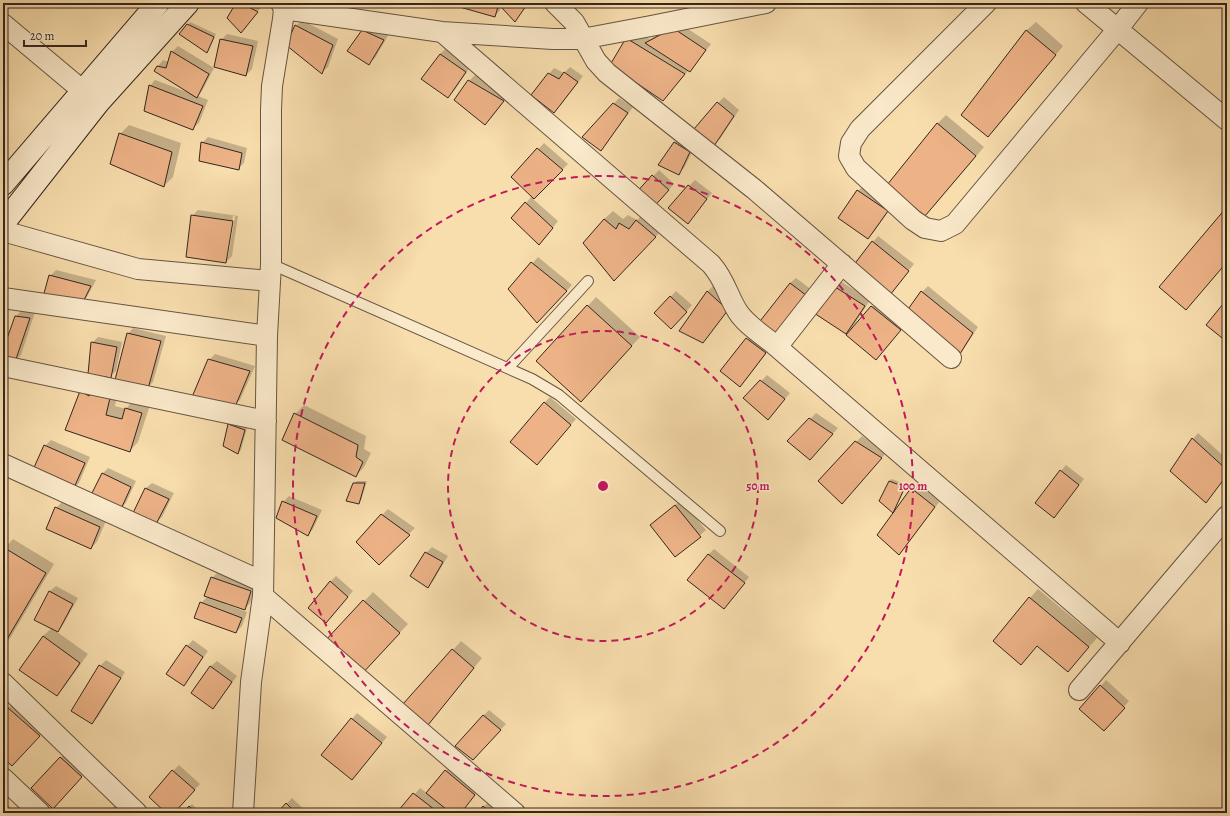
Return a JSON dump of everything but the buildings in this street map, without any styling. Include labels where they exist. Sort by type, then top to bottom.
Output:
[{"type":"main road","points":[[3,224],[158,3]]},
{"type":"main road","points":[[3,184],[188,3]]},
{"type":"street","points":[[555,3],[574,22],[596,62],[607,72],[754,189],[951,358]]},
{"type":"street","points":[[243,813],[251,682],[263,589],[267,336],[270,272],[272,86],[283,19],[282,6],[442,32],[553,39],[582,39],[766,3]]},
{"type":"street","points":[[986,3],[860,129],[851,142],[849,156],[856,168],[913,220],[925,228],[941,231],[955,224],[1138,3]]},
{"type":"street","points":[[1086,3],[1227,120]]},
{"type":"street","points":[[3,24],[91,97]]},
{"type":"street","points":[[442,32],[711,264],[720,274],[739,313],[748,323],[1120,643]]},
{"type":"street","points":[[3,231],[138,269],[270,272]]},
{"type":"street","points":[[777,347],[842,264]]},
{"type":"street","points":[[3,298],[267,336]]},
{"type":"street","points":[[3,366],[266,421]]},
{"type":"street","points":[[3,464],[263,589],[515,813]]},
{"type":"street","points":[[1079,690],[1227,516]]},
{"type":"street","points":[[3,683],[137,813]]},
{"type":"street","points":[[3,778],[40,813]]},
{"type":"lane","points":[[270,272],[532,379],[559,395],[720,531]]},
{"type":"lane","points":[[508,368],[588,281]]}]
